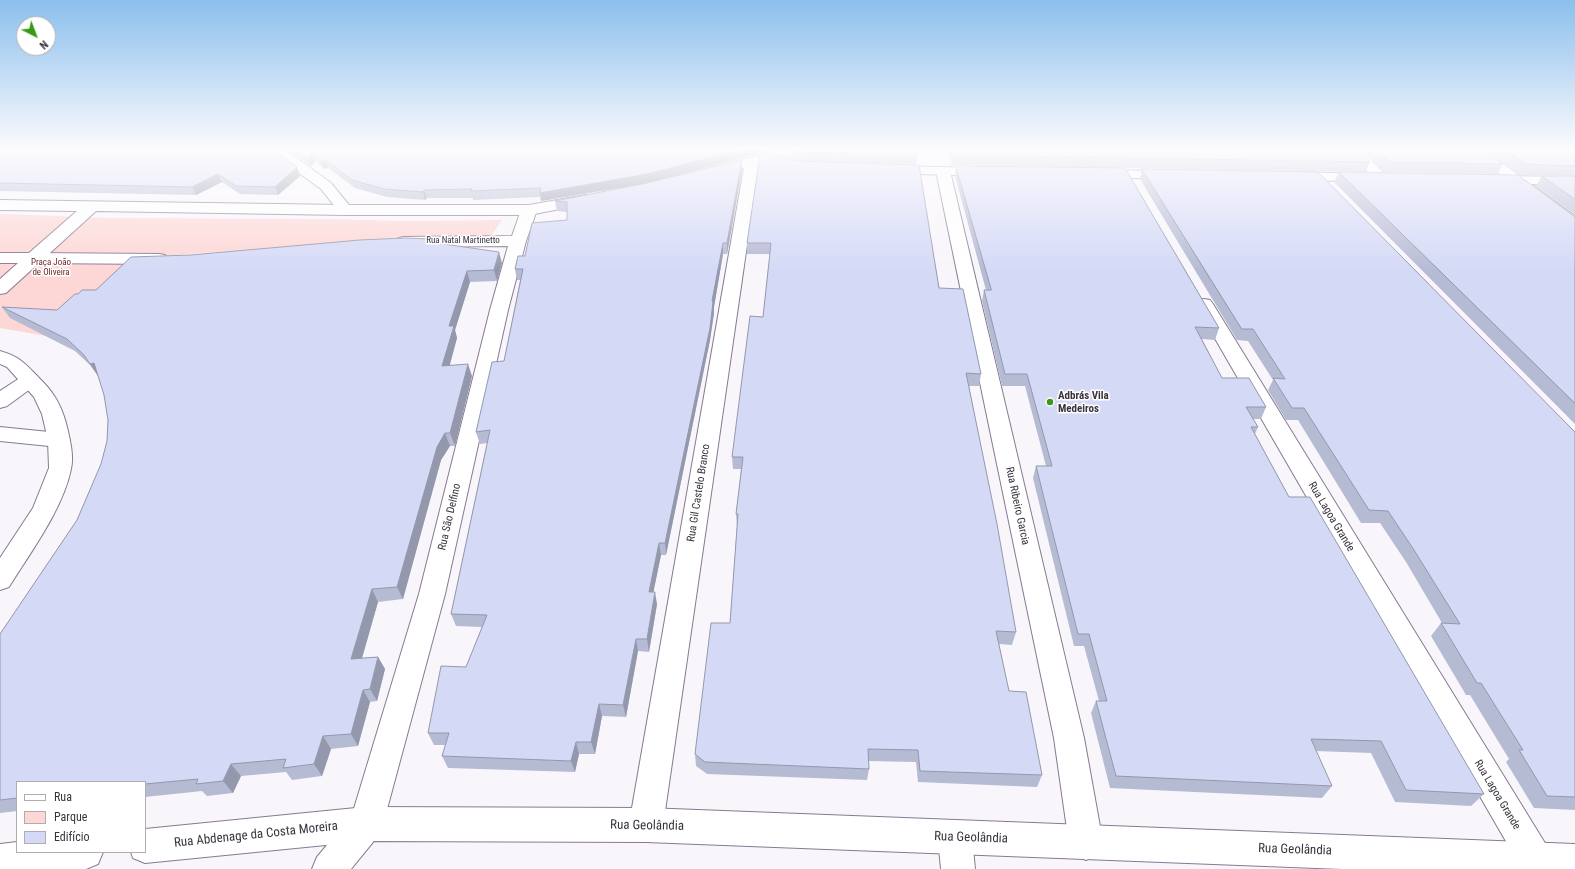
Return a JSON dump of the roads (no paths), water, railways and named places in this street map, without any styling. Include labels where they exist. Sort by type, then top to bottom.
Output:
[{"type":"street","points":[[329,190],[345,210]]},
{"type":"street","name":"Rua Gil Castelo Branco","points":[[646,825],[754,190]]},
{"type":"street","name":"Rua Ribeiro Garcia","points":[[947,190],[1069,738],[1086,843]]},
{"type":"street","points":[[1332,190],[1336,194]]},
{"type":"street","points":[[1529,190],[1575,223]]},
{"type":"street","points":[[0,205],[345,210],[530,210],[596,198]]},
{"type":"street","points":[[0,289],[32,258],[91,207]]},
{"type":"street","name":"Rua São Delfino","points":[[366,824],[432,594],[499,310],[518,241],[530,210]]},
{"type":"street","name":"Rua Natal Martinetto","points":[[385,243],[436,240],[518,241]]},
{"type":"street","points":[[0,258],[132,260],[177,258]]},
{"type":"street","name":"Rua Lagoa Grande","points":[[1192,285],[1536,860]]},
{"type":"street","points":[[0,357],[14,362],[43,394],[53,414],[59,440],[60,468],[44,510],[0,580]]},
{"type":"street","points":[[0,401],[30,380]]},
{"type":"street","points":[[0,434],[59,440]]},
{"type":"street","points":[[329,869],[366,824]]},
{"type":"street","name":"Rua Geolândia","points":[[366,824],[646,825],[957,853],[1086,843],[1323,860],[1575,861]]},
{"type":"street","name":"Rua Abdenage da Costa Moreira","points":[[146,846],[366,824]]},
{"type":"street","points":[[0,861],[76,853]]},
{"type":"place","name":"Adbrás Vila Medeiros","points":[[1050,402]]},
{"type":"park label","name":"Praça João de Oliveira","points":[[51,268]]}]
